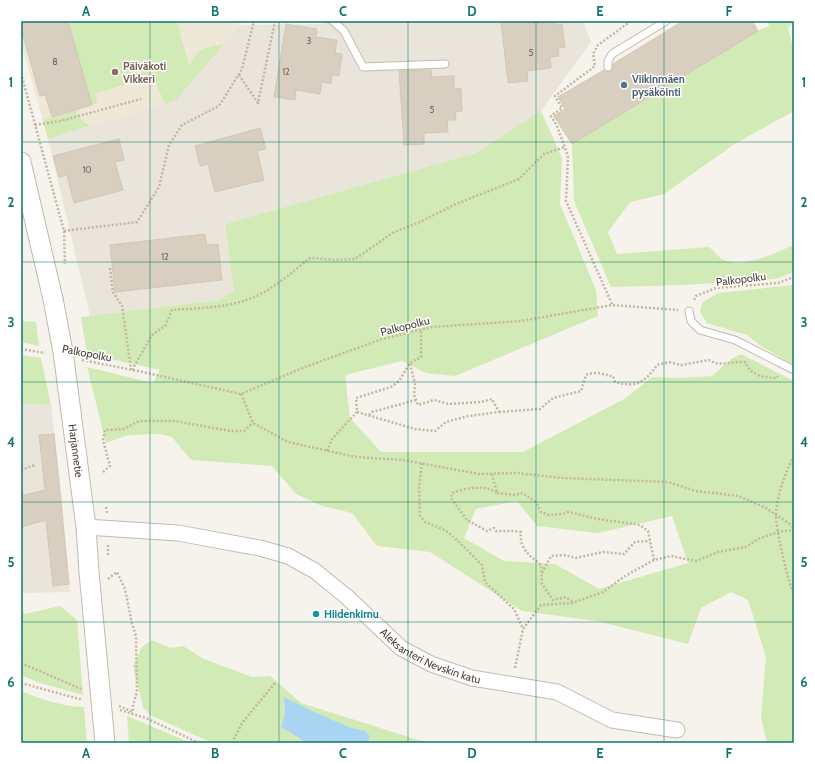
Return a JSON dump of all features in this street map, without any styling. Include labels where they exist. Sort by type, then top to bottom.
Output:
[{"type":"street","name":"Harjannetie","points":[[21,162],[53,299],[63,352],[86,527],[104,743]]},
{"type":"street","name":"Aleksanteri Nevskin katu","points":[[86,527],[178,534],[260,548],[288,556],[315,571],[347,597],[401,648],[431,664],[472,678],[557,692],[612,720],[677,730]]},
{"type":"lane","points":[[333,21],[344,31],[363,67],[445,64]]},
{"type":"lane","points":[[608,67],[608,60],[612,54],[666,21]]},
{"type":"lane","points":[[689,311],[691,321],[700,330],[736,340],[794,370]]},
{"type":"path","points":[[64,231],[137,222],[159,187],[169,145],[182,125],[219,106],[239,75],[242,69],[254,21]]},
{"type":"path","points":[[239,75],[258,103],[275,21]]},
{"type":"path","points":[[612,305],[566,201],[568,156],[557,126],[551,116],[562,108],[555,96],[595,66],[593,54],[598,45],[631,21],[641,21]]},
{"type":"path","points":[[21,73],[64,231],[66,270]]},
{"type":"path","points":[[35,125],[60,121],[141,99]]},
{"type":"path","points":[[132,370],[152,335],[165,326],[172,310],[220,306],[252,298],[276,285],[310,258],[337,260],[356,259],[394,232],[418,223],[456,204],[519,179],[544,154],[565,147]]},
{"type":"path","points":[[110,268],[113,292],[122,306],[132,370]]},
{"type":"path","name":"Palkopolku","points":[[80,360],[241,394],[305,367],[382,339],[432,326],[521,321],[612,305],[689,311],[696,296],[716,288],[778,283],[794,277]]},
{"type":"path","points":[[327,451],[332,439],[357,412],[356,398],[391,387],[399,381],[410,363],[421,357],[422,329]]},
{"type":"path","name":"Palkopolku","points":[[21,349],[50,354]]},
{"type":"path","points":[[357,412],[415,429],[435,431],[446,422],[468,416],[540,409],[552,398],[581,391],[586,375],[592,373],[602,373],[613,376],[616,382],[622,384],[638,384],[650,376],[657,365],[669,362],[681,365],[709,360],[712,362],[726,363],[737,361],[745,362],[747,368],[764,378],[777,378],[783,365]]},
{"type":"path","points":[[410,363],[415,384],[414,394],[418,405],[434,400],[448,404],[481,402],[492,399],[499,412]]},
{"type":"path","points":[[241,394],[253,423],[288,442],[356,458],[403,460],[479,474],[517,473],[562,478],[668,482],[696,491],[739,496],[766,508],[794,529]]},
{"type":"path","points":[[369,416],[372,412],[416,400]]},
{"type":"path","points":[[103,472],[110,466],[103,440],[105,430],[124,429],[139,421],[175,421],[230,431],[244,431],[253,423]]},
{"type":"path","points":[[794,456],[789,464],[780,490],[776,515],[778,532],[789,581],[794,595]]},
{"type":"path","points":[[422,463],[419,488],[420,516],[425,522],[445,530],[482,565],[485,582],[514,609],[523,628]]},
{"type":"path","points":[[21,470],[35,465]]},
{"type":"path","points":[[492,474],[497,493]]},
{"type":"path","points":[[574,603],[566,597],[553,600],[542,584],[541,565],[528,554],[520,541],[521,532],[496,531],[494,528],[487,531],[467,520],[451,498],[452,493],[482,487],[492,489],[497,493],[515,495],[522,493],[536,502],[541,512],[549,515],[568,512],[598,519],[640,525],[648,531],[654,560]]},
{"type":"path","points":[[512,684],[523,628],[540,605],[574,603],[603,592],[625,576],[654,560],[671,556],[696,561],[718,552],[746,547],[760,538],[794,529]]},
{"type":"path","points":[[542,574],[551,556],[564,555],[576,558],[603,552],[624,554],[635,542],[650,541]]},
{"type":"path","points":[[108,579],[117,572],[126,589],[132,624],[136,636],[137,692],[133,705],[133,712]]},
{"type":"path","points":[[232,743],[242,724],[275,683]]},
{"type":"shaded area","name":"Päiväkoti Vikkeri","points":[[21,21],[236,21],[240,25],[176,100],[48,139],[21,42]]},
{"type":"shaded area","points":[[327,21],[583,21],[591,42],[541,111],[476,153],[225,224],[234,291],[218,300],[90,316],[48,139],[176,100],[240,25],[324,24]]},
{"type":"shaded area","points":[[21,404],[51,405],[62,498],[70,592],[21,593]]},
{"type":"green space","points":[[68,21],[177,21],[189,66],[196,55],[203,49],[224,44],[176,100],[165,104],[157,87],[156,76],[95,93],[97,103],[92,105]]},
{"type":"green space","points":[[768,21],[794,21],[788,28],[794,52],[794,111],[736,143],[664,194],[630,202],[608,232],[617,254],[709,247],[724,260],[741,263],[769,256],[794,245],[794,272],[776,279],[683,285],[611,287],[574,201],[572,144],[758,31],[769,26]]},
{"type":"green space","points":[[75,110],[89,126],[48,139],[43,120]]},
{"type":"green space","points":[[541,111],[562,158],[560,204],[596,290],[598,316],[455,376],[426,373],[402,361],[345,375],[350,418],[381,452],[523,452],[626,398],[652,377],[678,378],[712,376],[731,359],[741,354],[794,381],[794,743],[767,743],[761,717],[766,657],[748,600],[731,592],[701,608],[688,644],[597,621],[522,611],[430,552],[377,546],[352,513],[322,506],[296,494],[272,466],[191,460],[172,437],[160,434],[128,435],[106,443],[87,367],[153,383],[160,370],[87,354],[81,317],[218,300],[234,291],[225,224],[476,153]],"holes":[[[517,501],[537,526],[598,533],[672,516],[688,563],[599,589],[555,564],[504,561],[464,538],[476,509]]]},
{"type":"green space","points":[[794,285],[794,365],[761,346],[747,335],[707,323],[700,312],[702,303],[718,293]]},
{"type":"green space","points":[[21,318],[23,321],[36,322],[39,346],[21,342]]},
{"type":"green space","points":[[21,355],[41,358],[51,405],[21,404]]},
{"type":"green space","points":[[60,606],[77,620],[83,695],[37,682],[21,675],[21,607],[25,614]]},
{"type":"green space","points":[[152,640],[170,648],[183,646],[204,659],[252,677],[270,676],[301,703],[428,743],[367,743],[370,736],[365,731],[349,727],[284,697],[285,713],[281,727],[307,743],[212,743],[150,715],[143,707],[133,666],[142,647]]},
{"type":"green space","points":[[21,691],[52,702],[84,707],[87,743],[21,743]]},
{"type":"green space","points":[[127,716],[191,743],[129,743]]},
{"type":"water","points":[[284,697],[349,727],[365,731],[370,736],[367,743],[307,743],[281,727],[285,713]]},
{"type":"building","points":[[21,21],[68,21],[92,105],[52,117],[45,95],[40,96],[21,28]]},
{"type":"building","points":[[501,21],[555,21],[556,25],[562,24],[565,47],[558,48],[559,56],[550,57],[551,68],[527,71],[528,81],[508,83]]},
{"type":"building","name":"Viikinmäen pysäköinti","points":[[683,21],[752,21],[758,31],[572,144],[554,116],[565,109],[558,97],[604,70],[608,72],[611,71],[613,64]]},
{"type":"building","points":[[286,24],[317,29],[316,37],[337,40],[335,53],[342,54],[339,76],[332,75],[331,84],[322,82],[320,94],[296,90],[295,100],[274,97]]},
{"type":"building","points":[[431,70],[432,77],[454,76],[454,89],[461,88],[462,111],[455,112],[456,120],[447,120],[448,132],[424,133],[424,144],[404,145],[399,71]]},
{"type":"building","points":[[260,128],[266,149],[257,151],[264,180],[215,192],[208,164],[200,166],[195,146]]},
{"type":"building","points":[[119,139],[124,160],[115,162],[123,190],[74,203],[67,175],[59,177],[53,156]]},
{"type":"building","points":[[205,234],[207,245],[218,244],[222,280],[115,292],[110,245]]},
{"type":"building","points":[[54,434],[69,584],[53,586],[46,520],[21,527],[21,496],[45,490],[39,435]]},
{"type":"place","name":"Päiväkoti Vikkeri","points":[[115,72]]},
{"type":"place","name":"Viikinmäen pysäköinti","points":[[624,85]]},
{"type":"place","name":"Hiidenkirnu","points":[[316,614]]}]
